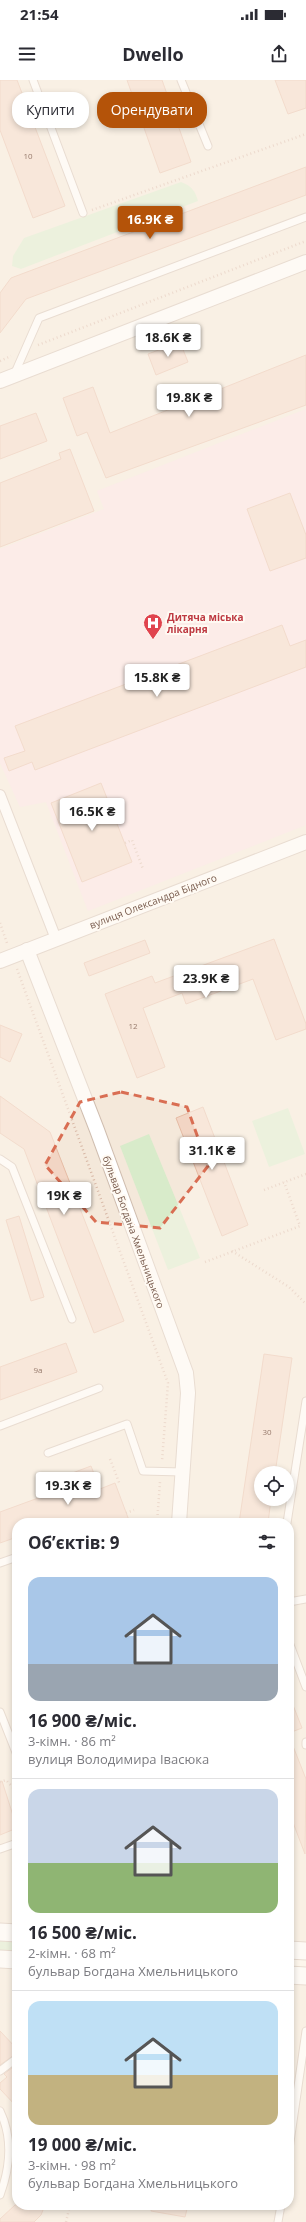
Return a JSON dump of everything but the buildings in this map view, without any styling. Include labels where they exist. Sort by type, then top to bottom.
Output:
[{"type":"street","points":[[0,381],[306,262]]},
{"type":"street","points":[[0,795],[56,939]]},
{"type":"street","name":"вулиця Олександра Бідного","points":[[6,959],[306,842]]},
{"type":"street","name":"бульвар Богдана Хмельницького","points":[[27,950],[97,1130],[186,1373],[188,1393],[179,1518]]},
{"type":"street","points":[[0,1932],[12,1933]]},
{"type":"street","points":[[294,1951],[306,1952]]},
{"type":"street","points":[[0,1959],[12,1960]]},
{"type":"street","points":[[294,1975],[306,1976]]},
{"type":"lane","points":[[33,80],[83,213]]},
{"type":"lane","points":[[181,80],[208,146]]},
{"type":"lane","points":[[14,375],[39,318],[306,217]]},
{"type":"lane","points":[[0,1159],[12,1167],[72,1319]]},
{"type":"lane","points":[[0,1426],[99,1388]]},
{"type":"lane","points":[[288,1518],[306,1401]]},
{"type":"lane","points":[[48,1453],[126,1424],[143,1471],[182,1472]]},
{"type":"lane","points":[[0,1564],[12,1559]]},
{"type":"lane","points":[[294,1601],[306,1599]]},
{"type":"lane","points":[[294,1655],[306,1687]]},
{"type":"lane","points":[[0,1712],[12,1742]]},
{"type":"lane","points":[[0,1850],[12,1845]]},
{"type":"lane","points":[[294,2114],[306,2031]]},
{"type":"lane","points":[[0,2072],[12,2062]]},
{"type":"lane","points":[[0,2111],[9,2146],[8,2163],[0,2195]]},
{"type":"lane","points":[[278,2222],[280,2210]]},
{"type":"path","points":[[83,213],[306,134]]},
{"type":"path","points":[[0,360],[306,241]]},
{"type":"path","points":[[125,843],[132,840],[143,869]]},
{"type":"path","points":[[0,923],[6,959],[168,1383],[166,1435],[161,1471],[157,1518]]},
{"type":"path","points":[[264,1190],[306,1174]]},
{"type":"path","points":[[205,1262],[300,1226],[284,1182]]},
{"type":"path","points":[[232,1252],[289,1286],[306,1304]]},
{"type":"path","points":[[110,1460],[120,1485]]},
{"type":"path","points":[[126,1513],[134,1510]]},
{"type":"path","points":[[0,1782],[6,1780],[12,1787]]},
{"type":"path","points":[[66,2222],[69,2210]]},
{"type":"highlighted area","points":[[121,1092],[187,1107],[208,1166],[160,1228],[96,1222],[45,1165],[80,1102]]},
{"type":"shaded area","points":[[0,80],[306,80],[306,1946],[294,1945],[294,1518],[12,1518],[12,1928],[0,1927]]},
{"type":"shaded area","name":"Дитяча міська лікарня","points":[[306,409],[306,825],[88,911],[46,802],[20,807],[0,763],[0,549],[104,509],[97,491]]},
{"type":"shaded area","points":[[0,1968],[12,1969],[12,2210],[294,2210],[294,1984],[306,1985],[306,2222],[0,2222]]},
{"type":"green space","points":[[181,182],[192,189],[198,201],[21,269],[12,266],[13,256],[24,238]]},
{"type":"green space","points":[[288,1108],[305,1154],[269,1167],[252,1121]]},
{"type":"green space","points":[[149,1134],[200,1258],[168,1270],[120,1146]]},
{"type":"green space","points":[[0,1940],[12,1941],[12,1952],[0,1951]]},
{"type":"place","name":"Дитяча міська лікарня","points":[[153,640]]}]
